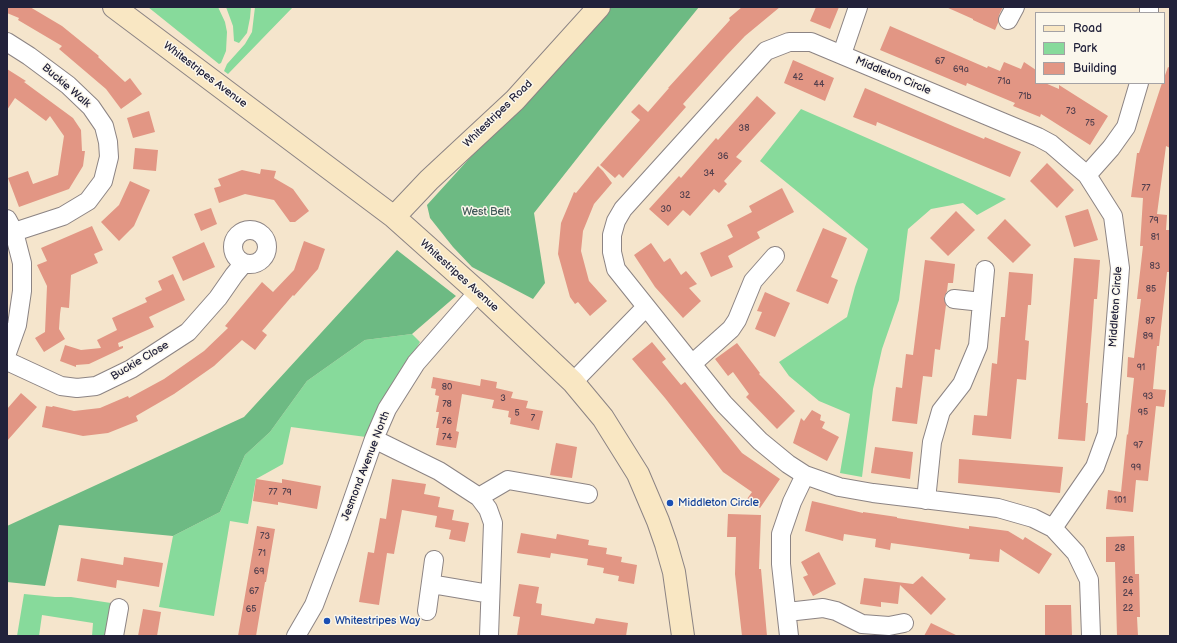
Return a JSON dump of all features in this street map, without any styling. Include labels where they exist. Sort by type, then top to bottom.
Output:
[{"type":"street","name":"Whitestripes Avenue","points":[[114,7],[394,217],[478,292],[573,382],[603,418],[638,474],[666,544],[674,572],[683,636]]},
{"type":"street","name":"Whitestripes Road","points":[[394,217],[429,180],[515,100],[599,7]]},
{"type":"street","points":[[842,54],[858,7]]},
{"type":"street","name":"Buckie Walk","points":[[7,42],[29,56],[68,85],[91,107],[104,126],[108,142],[109,157],[104,181],[88,201],[63,216],[11,226]]},
{"type":"street","name":"Middleton Circle","points":[[789,42],[811,42],[1038,137],[1051,144],[1087,175],[1113,216],[1120,268],[1107,434],[1094,467],[1053,528],[1033,518],[998,508],[926,500],[839,487],[806,475],[788,464],[760,441],[724,404],[616,269],[612,252],[612,235],[616,221],[623,209],[766,51],[789,42]]},
{"type":"street","points":[[1087,175],[1111,148],[1126,127],[1139,84]]},
{"type":"street","points":[[7,354],[18,325],[22,291],[22,262],[11,226]]},
{"type":"street","points":[[692,364],[731,329],[737,320],[753,281],[775,256]]},
{"type":"street","name":"Buckie Close","points":[[7,361],[60,386],[77,388],[96,386],[131,369],[188,332],[218,298],[244,263]]},
{"type":"street","points":[[926,500],[932,442],[941,411],[962,384],[978,346],[985,270]]},
{"type":"street","name":"Jesmond Avenue North","points":[[296,636],[314,605],[374,439],[387,409],[416,363],[478,292]]},
{"type":"street","points":[[954,299],[982,302]]},
{"type":"street","points":[[573,382],[646,307]]},
{"type":"street","points":[[374,439],[439,470],[479,498],[488,509],[493,523],[489,636]]},
{"type":"street","points":[[790,636],[781,564],[781,534],[792,502],[806,475]]},
{"type":"street","points":[[479,498],[508,480],[588,494]]},
{"type":"street","points":[[1053,528],[1076,553],[1089,580],[1091,636]]},
{"type":"street","points":[[427,611],[434,560]]},
{"type":"street","points":[[431,584],[490,594]]},
{"type":"street","points":[[114,636],[119,608]]},
{"type":"street","points":[[787,612],[823,608],[836,611],[862,624],[889,626],[904,623]]},
{"type":"green space","points":[[148,7],[218,7],[225,22],[227,32],[226,51],[221,63],[219,64]]},
{"type":"green space","points":[[226,7],[251,7],[247,33],[239,43],[234,41],[233,26]]},
{"type":"green space","points":[[255,7],[293,7],[228,74],[224,71],[227,64],[245,44],[252,32]]},
{"type":"green space","name":"West Belt","points":[[607,7],[699,7],[534,213],[545,283],[533,299],[472,267],[453,247],[430,218],[427,205]]},
{"type":"green space","points":[[801,109],[1006,199],[977,215],[963,203],[931,209],[908,229],[899,300],[882,349],[873,389],[862,477],[840,473],[850,414],[819,401],[789,376],[779,362],[847,317],[855,287],[868,249],[760,161]]},
{"type":"green space","points":[[397,250],[456,296],[412,334],[365,340],[307,381],[270,432],[245,455],[220,512],[173,536],[59,525],[45,586],[7,582],[7,526],[244,417]]},
{"type":"green space","points":[[412,334],[420,342],[366,437],[291,427],[283,464],[256,479],[248,524],[230,521],[214,616],[159,607],[173,536],[220,512],[245,455],[270,432],[307,381],[365,340]]},
{"type":"green space","points":[[24,594],[71,597],[111,603],[105,636],[92,636],[93,623],[42,615],[39,636],[17,636]]},
{"type":"building","points":[[7,7],[30,7],[62,26],[99,56],[98,57],[125,82],[130,78],[142,94],[121,109],[106,89],[59,49],[62,46],[18,20],[19,18],[7,13]]},
{"type":"building","points":[[742,7],[780,7],[745,36],[726,56],[683,104],[686,107],[623,178],[619,174],[615,178],[600,165],[640,120],[631,112],[639,104],[648,112],[730,20],[729,18]]},
{"type":"building","points":[[816,7],[839,7],[830,29],[810,21]]},
{"type":"building","points":[[946,7],[1003,7],[995,30]]},
{"type":"building","points":[[890,26],[987,68],[988,66],[1000,71],[1004,62],[1021,69],[1024,62],[1035,69],[1035,84],[1047,84],[1059,89],[1059,85],[1108,116],[1090,145],[1041,114],[1040,117],[1013,106],[1015,103],[967,83],[966,86],[880,50]]},
{"type":"building","points":[[793,60],[834,78],[825,101],[784,83]]},
{"type":"building","points":[[1168,67],[1170,68],[1170,148],[1166,146],[1157,214],[1167,215],[1166,230],[1170,230],[1170,272],[1167,272],[1153,389],[1166,390],[1164,407],[1156,406],[1148,481],[1136,480],[1133,512],[1106,509],[1108,490],[1121,492],[1134,378],[1127,377],[1128,357],[1134,358],[1141,299],[1137,299],[1143,246],[1140,246],[1143,198],[1131,197],[1137,153],[1139,153],[1162,84],[1165,84],[1165,75]]},
{"type":"building","points":[[7,69],[26,81],[24,82],[73,118],[81,130],[82,151],[85,151],[83,166],[69,189],[19,207],[8,178],[28,171],[33,184],[58,175],[64,136],[50,116],[46,121],[15,98],[7,110]]},
{"type":"building","points":[[865,88],[984,139],[985,137],[1021,152],[1010,177],[877,122],[876,126],[853,117]]},
{"type":"building","points":[[757,96],[776,113],[736,157],[742,161],[724,181],[727,184],[719,193],[714,189],[690,216],[683,210],[668,226],[649,209],[679,176],[681,178],[716,138],[718,140]]},
{"type":"building","points":[[149,111],[155,132],[133,138],[127,118]]},
{"type":"building","points":[[135,148],[158,150],[156,171],[133,169]]},
{"type":"building","points":[[1047,163],[1074,190],[1057,208],[1030,181]]},
{"type":"building","points":[[598,166],[612,183],[594,204],[583,231],[581,251],[589,281],[607,301],[590,316],[578,302],[575,304],[570,297],[558,254],[561,223],[574,192],[576,193]]},
{"type":"building","points":[[261,169],[276,171],[274,178],[293,189],[309,211],[295,222],[290,222],[274,200],[245,194],[219,203],[214,188],[221,186],[218,179],[242,170],[260,174]]},
{"type":"building","points":[[130,181],[150,190],[134,226],[119,241],[101,222],[119,205]]},
{"type":"building","points":[[782,188],[794,212],[757,232],[760,238],[728,256],[733,267],[711,277],[700,253],[733,237],[727,225],[752,212],[749,206]]},
{"type":"building","points":[[211,208],[217,224],[201,231],[194,214]]},
{"type":"building","points":[[1088,209],[1098,240],[1074,247],[1065,216]]},
{"type":"building","points":[[956,211],[975,230],[948,256],[930,238]]},
{"type":"building","points":[[1005,219],[1031,245],[1013,263],[987,238]]},
{"type":"building","points":[[92,226],[103,250],[94,254],[98,263],[71,275],[69,308],[61,307],[60,314],[59,329],[65,339],[44,352],[35,338],[45,332],[47,286],[37,265],[47,261],[41,248]]},
{"type":"building","points":[[823,228],[847,238],[831,277],[838,280],[828,304],[796,291]]},
{"type":"building","points":[[304,241],[325,249],[318,269],[262,331],[267,335],[255,350],[242,340],[214,366],[174,394],[136,416],[138,421],[108,433],[83,436],[42,427],[46,406],[53,406],[74,411],[100,408],[128,396],[129,398],[164,379],[204,351],[228,328],[225,326],[262,282],[273,292],[294,270]]},
{"type":"building","points":[[204,242],[215,267],[183,281],[172,257]]},
{"type":"building","points":[[651,243],[664,262],[670,258],[681,275],[686,271],[697,284],[689,288],[701,301],[683,318],[655,287],[634,255]]},
{"type":"building","points":[[1074,258],[1100,260],[1097,299],[1094,299],[1086,403],[1088,403],[1085,441],[1058,439]]},
{"type":"building","points":[[925,260],[955,264],[953,283],[948,283],[944,298],[946,305],[940,350],[935,349],[932,377],[923,376],[917,424],[892,421],[896,387],[902,388],[906,354],[913,355]]},
{"type":"building","points":[[1009,272],[1033,274],[1031,305],[1028,305],[1025,340],[1029,341],[1026,380],[1017,379],[1011,439],[972,435],[974,415],[987,416],[992,363],[997,364],[1001,317],[1005,317]]},
{"type":"building","points":[[173,274],[185,300],[149,317],[154,327],[118,343],[119,347],[123,346],[123,348],[89,364],[76,365],[76,367],[60,361],[65,345],[81,350],[101,348],[97,340],[117,330],[112,318],[147,302],[145,298],[162,290],[158,281]]},
{"type":"building","points":[[765,292],[790,303],[775,337],[755,329],[762,312],[757,311]]},
{"type":"building","points":[[652,342],[666,359],[662,362],[681,385],[685,382],[742,453],[780,479],[760,508],[747,499],[752,492],[723,472],[665,398],[632,359]]},
{"type":"building","points":[[737,343],[760,373],[759,374],[795,411],[777,429],[746,397],[749,394],[733,372],[728,376],[715,359]]},
{"type":"building","points":[[433,377],[480,386],[481,379],[497,382],[496,388],[513,392],[511,398],[528,401],[526,408],[543,411],[539,430],[510,424],[511,418],[508,417],[509,411],[492,408],[494,400],[462,394],[456,431],[459,432],[456,448],[436,445],[439,428],[436,428],[439,412],[436,412],[439,396],[435,395],[436,389],[431,388]]},
{"type":"building","points":[[21,393],[37,407],[7,441],[7,409]]},
{"type":"building","points":[[812,410],[821,415],[820,420],[825,422],[822,428],[839,437],[827,461],[793,443],[801,418],[804,421]]},
{"type":"building","points":[[556,443],[577,447],[572,478],[550,475]]},
{"type":"building","points":[[875,447],[913,452],[910,479],[871,473]]},
{"type":"building","points":[[959,459],[1063,467],[1060,493],[958,483]]},
{"type":"building","points":[[256,479],[282,483],[282,479],[321,486],[317,509],[278,502],[278,505],[253,501]]},
{"type":"building","points":[[392,479],[426,484],[424,494],[440,497],[438,507],[454,510],[452,520],[469,523],[465,542],[449,539],[451,530],[435,527],[437,516],[402,510],[394,554],[387,553],[379,605],[359,602],[368,552],[374,553],[380,518],[386,519]]},
{"type":"building","points":[[812,501],[863,513],[969,529],[969,526],[1008,531],[1023,540],[1025,537],[1052,554],[1039,574],[1000,549],[999,562],[969,559],[970,554],[891,543],[890,550],[875,547],[876,539],[844,534],[843,541],[805,531]]},
{"type":"building","points":[[728,514],[761,515],[759,569],[761,569],[767,636],[742,636],[735,574],[736,537],[727,537]]},
{"type":"building","points":[[257,526],[275,529],[266,582],[256,636],[238,636]]},
{"type":"building","points":[[521,533],[556,539],[557,534],[589,540],[588,545],[607,548],[606,554],[622,557],[621,562],[637,565],[634,584],[618,581],[619,576],[603,573],[604,568],[587,565],[588,559],[551,553],[550,558],[517,553]]},
{"type":"building","points":[[1134,536],[1135,574],[1139,574],[1140,617],[1137,617],[1138,636],[1117,636],[1115,562],[1106,562],[1106,537]]},
{"type":"building","points":[[819,552],[836,584],[813,596],[803,577],[808,575],[801,562]]},
{"type":"building","points":[[124,557],[163,563],[159,587],[117,580],[116,588],[77,581],[81,558],[123,565]]},
{"type":"building","points":[[922,576],[946,599],[931,615],[900,585],[898,604],[881,602],[881,607],[860,604],[864,578],[913,584]]},
{"type":"building","points":[[519,584],[539,587],[536,603],[542,604],[541,615],[594,624],[596,618],[628,623],[626,636],[517,636],[520,617],[513,616]]},
{"type":"building","points":[[1045,605],[1071,605],[1072,636],[1045,636]]},
{"type":"building","points":[[143,609],[161,612],[157,636],[138,636]]},
{"type":"building","points":[[931,623],[958,636],[924,636]]},
{"type":"place","name":"Middleton Circle","points":[[670,503]]},
{"type":"place","name":"Whitestripes Way","points":[[327,621]]}]
